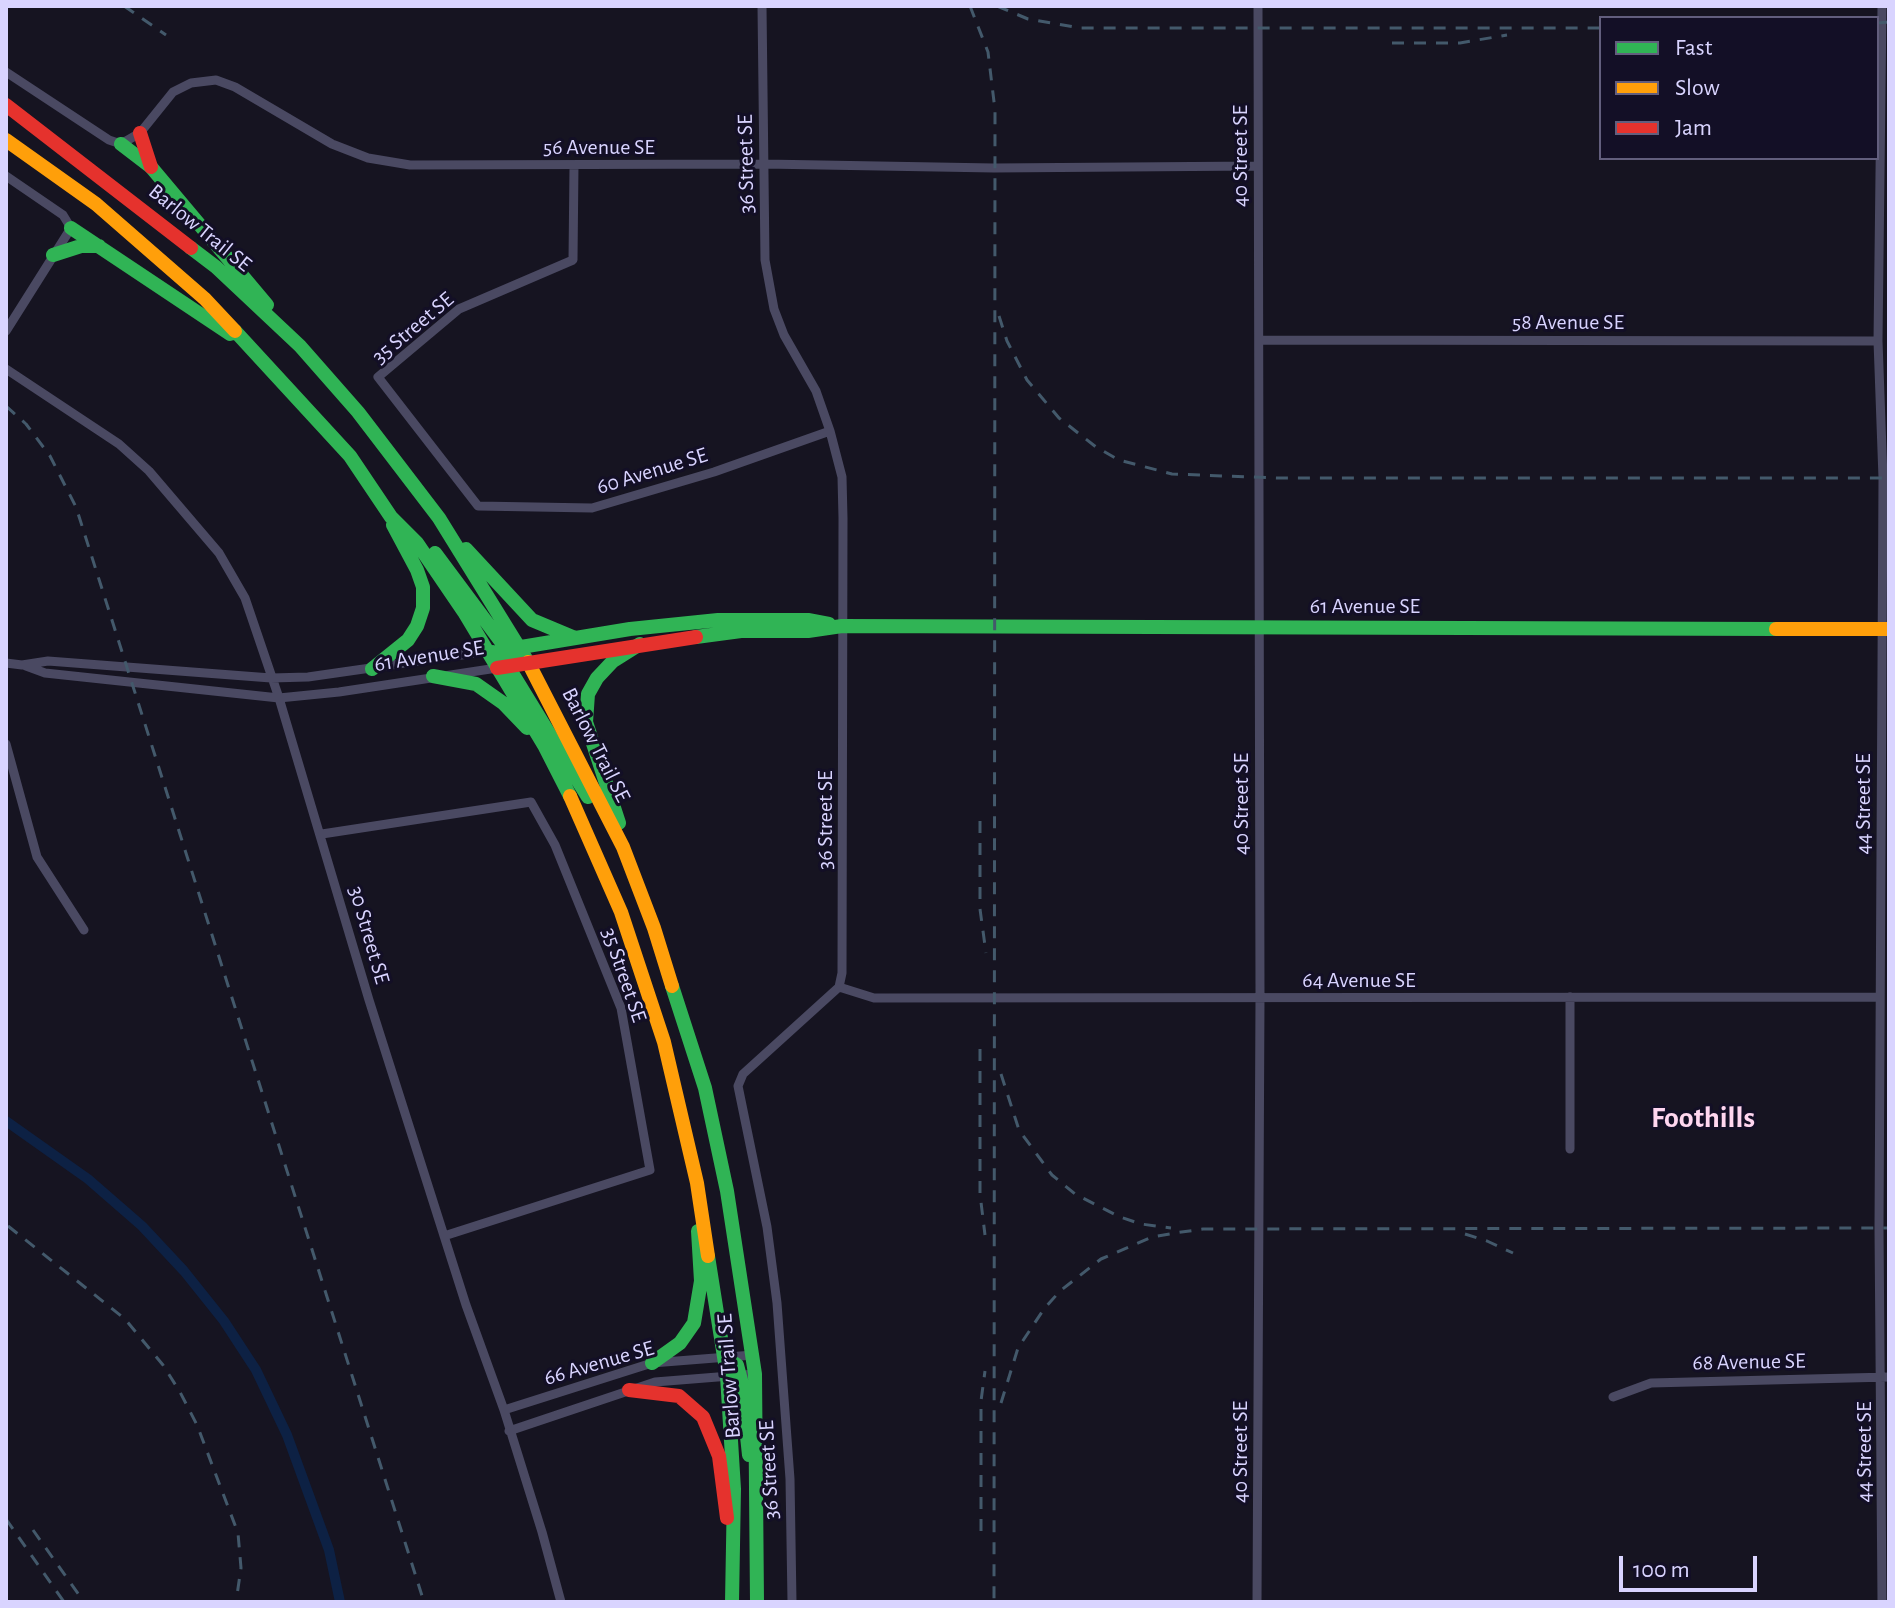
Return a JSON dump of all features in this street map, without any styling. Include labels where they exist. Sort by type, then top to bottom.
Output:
[{"type":"main road","name":"Barlow Trail SE","points":[[6,105],[216,267],[300,346],[358,412],[439,518],[512,648],[529,664],[606,812],[654,928],[705,1088],[727,1191],[755,1374],[757,1602]]},
{"type":"main road","points":[[140,133],[151,167]]},
{"type":"main road","name":"Barlow Trail SE","points":[[6,140],[96,204],[205,299],[350,456],[391,517],[417,543],[503,667],[580,816],[621,912],[664,1042],[697,1183],[725,1357],[733,1376],[732,1602]]},
{"type":"main road","points":[[121,144],[151,167],[300,346]]},
{"type":"main road","points":[[71,228],[250,347]]},
{"type":"main road","points":[[53,255],[81,246],[99,246]]},
{"type":"main road","points":[[372,669],[408,640],[423,608],[423,587],[391,517]]},
{"type":"main road","points":[[439,518],[532,620],[575,638]]},
{"type":"main road","points":[[417,543],[432,548],[512,648]]},
{"type":"main road","name":"61 Avenue SE","points":[[489,651],[718,620],[808,620],[842,626]]},
{"type":"main road","name":"61 Avenue SE","points":[[503,667],[741,631],[808,631],[842,626],[1886,629]]},
{"type":"main road","points":[[623,847],[621,828],[586,722],[588,694],[597,678],[613,661],[640,644]]},
{"type":"main road","points":[[503,667],[588,797],[606,812]]},
{"type":"main road","points":[[433,676],[476,684],[503,703],[545,747]]},
{"type":"main road","points":[[652,1363],[680,1343],[694,1323],[698,1307],[701,1281],[697,1183]]},
{"type":"main road","points":[[733,1376],[756,1503]]},
{"type":"main road","points":[[629,1390],[679,1396],[703,1417],[719,1456],[721,1485],[733,1543]]},
{"type":"street","name":"36 Street SE","points":[[762,6],[765,260],[774,309],[784,335],[816,391],[842,477],[842,973],[839,987],[743,1074],[738,1086],[767,1227],[777,1303],[790,1479],[792,1602]]},
{"type":"street","name":"40 Street SE","points":[[1257,1602],[1260,998],[1258,6]]},
{"type":"street","name":"44 Street SE","points":[[1882,6],[1878,341],[1886,629],[1880,997],[1886,1377],[1882,1602]]},
{"type":"street","points":[[6,72],[109,140],[121,144]]},
{"type":"street","name":"56 Avenue SE","points":[[121,144],[140,133],[173,92],[191,83],[216,80],[235,87],[332,144],[368,158],[410,165],[1258,166]]},
{"type":"street","name":"35 Street SE","points":[[478,506],[378,377],[459,309],[573,260],[574,165]]},
{"type":"street","points":[[6,176],[63,215],[71,228],[6,331]]},
{"type":"street","name":"58 Avenue SE","points":[[1259,340],[1878,341]]},
{"type":"street","name":"30 Street SE","points":[[6,369],[119,444],[149,471],[219,553],[245,598],[322,834],[369,1000],[444,1236],[504,1410],[561,1602]]},
{"type":"street","name":"60 Avenue SE","points":[[478,506],[592,508],[714,472],[830,431]]},
{"type":"street","name":"61 Avenue SE","points":[[22,665],[48,661],[271,678],[308,677],[489,651]]},
{"type":"street","name":"61 Avenue SE","points":[[6,663],[45,673],[279,698],[503,667]]},
{"type":"street","points":[[6,744],[37,857],[84,930]]},
{"type":"street","name":"35 Street SE","points":[[322,834],[531,802],[555,845],[621,1008],[650,1170],[444,1236]]},
{"type":"street","name":"64 Avenue SE","points":[[839,987],[874,998],[1880,997]]},
{"type":"street","points":[[1570,997],[1570,1149]]},
{"type":"street","name":"66 Avenue SE","points":[[504,1410],[652,1363],[753,1355]]},
{"type":"street","name":"66 Avenue SE","points":[[509,1431],[655,1382],[755,1374]]},
{"type":"street","name":"68 Avenue SE","points":[[1613,1397],[1651,1383],[1886,1377]]},
{"type":"waterway","points":[[6,1121],[88,1179],[142,1226],[224,1321],[256,1370],[287,1435],[329,1550],[340,1602]]},
{"type":"railway","points":[[124,6],[166,35]]},
{"type":"railway","points":[[970,6],[988,52],[995,110],[994,1602]]},
{"type":"railway","points":[[997,6],[1028,19],[1081,28],[1599,28]]},
{"type":"railway","points":[[1879,23],[1889,22]]},
{"type":"railway","points":[[1392,43],[1460,43],[1507,35]]},
{"type":"railway","points":[[999,316],[1007,341],[1027,380],[1059,418],[1096,447],[1119,460],[1172,474],[1277,478],[1889,478]]},
{"type":"railway","points":[[6,406],[26,424],[50,456],[76,507],[424,1602]]},
{"type":"railway","points":[[980,821],[980,909],[986,953]]},
{"type":"railway","points":[[980,1049],[980,1194],[985,1235]]},
{"type":"railway","points":[[1001,1074],[1019,1130],[1052,1175],[1075,1194],[1120,1217],[1141,1224],[1171,1228]]},
{"type":"railway","points":[[8,1226],[125,1319],[163,1365],[180,1392],[197,1425],[238,1533],[241,1568],[236,1602]]},
{"type":"railway","points":[[1001,1403],[1018,1348],[1060,1291],[1101,1259],[1152,1237],[1203,1229],[1889,1228]]},
{"type":"railway","points":[[1465,1234],[1513,1253]]},
{"type":"railway","points":[[981,1531],[981,1401],[985,1371]]},
{"type":"railway","points":[[6,1519],[64,1602]]},
{"type":"railway","points":[[33,1530],[84,1602]]},
{"type":"traffic: fast","points":[[121,144],[151,167],[267,305]]},
{"type":"traffic: fast","points":[[71,228],[230,334]]},
{"type":"traffic: fast","points":[[53,255],[81,246],[99,246]]},
{"type":"traffic: fast","points":[[191,248],[216,267],[300,346],[358,412],[439,518],[528,662]]},
{"type":"traffic: fast","points":[[235,331],[350,456],[391,517],[417,543],[464,612],[545,747],[570,796]]},
{"type":"traffic: fast","points":[[372,669],[408,640],[423,608],[423,587],[417,570],[393,525]]},
{"type":"traffic: fast","points":[[466,549],[532,620],[575,638]]},
{"type":"traffic: fast","points":[[435,553],[514,659]]},
{"type":"traffic: fast","points":[[509,649],[630,629],[718,620],[808,620],[829,624]]},
{"type":"traffic: fast","points":[[696,637],[741,631],[808,631],[842,626],[1776,629]]},
{"type":"traffic: fast","points":[[619,823],[586,722],[588,694],[597,678],[613,661],[640,644]]},
{"type":"traffic: fast","points":[[493,652],[501,655],[588,797]]},
{"type":"traffic: fast","points":[[433,676],[476,684],[503,703],[527,728]]},
{"type":"traffic: fast","points":[[672,986],[705,1088],[727,1191],[755,1374],[757,1602]]},
{"type":"traffic: fast","points":[[652,1363],[680,1343],[694,1323],[701,1281],[698,1231]]},
{"type":"traffic: fast","points":[[708,1256],[727,1376],[734,1489],[732,1602]]},
{"type":"traffic: fast","points":[[725,1357],[737,1365],[741,1380],[749,1455]]},
{"type":"traffic: slow","points":[[6,140],[96,204],[205,299],[235,331]]},
{"type":"traffic: slow","points":[[1776,629],[1889,629]]},
{"type":"traffic: slow","points":[[528,662],[623,847],[672,986]]},
{"type":"traffic: slow","points":[[570,796],[621,912],[664,1042],[697,1183],[708,1256]]},
{"type":"traffic: jam","points":[[6,105],[191,248]]},
{"type":"traffic: jam","points":[[140,133],[151,167]]},
{"type":"traffic: jam","points":[[497,668],[696,637]]},
{"type":"traffic: jam","points":[[629,1390],[679,1396],[703,1417],[719,1456],[727,1518]]},
{"type":"district","name":"Foothills","points":[[1703,1118]]}]
